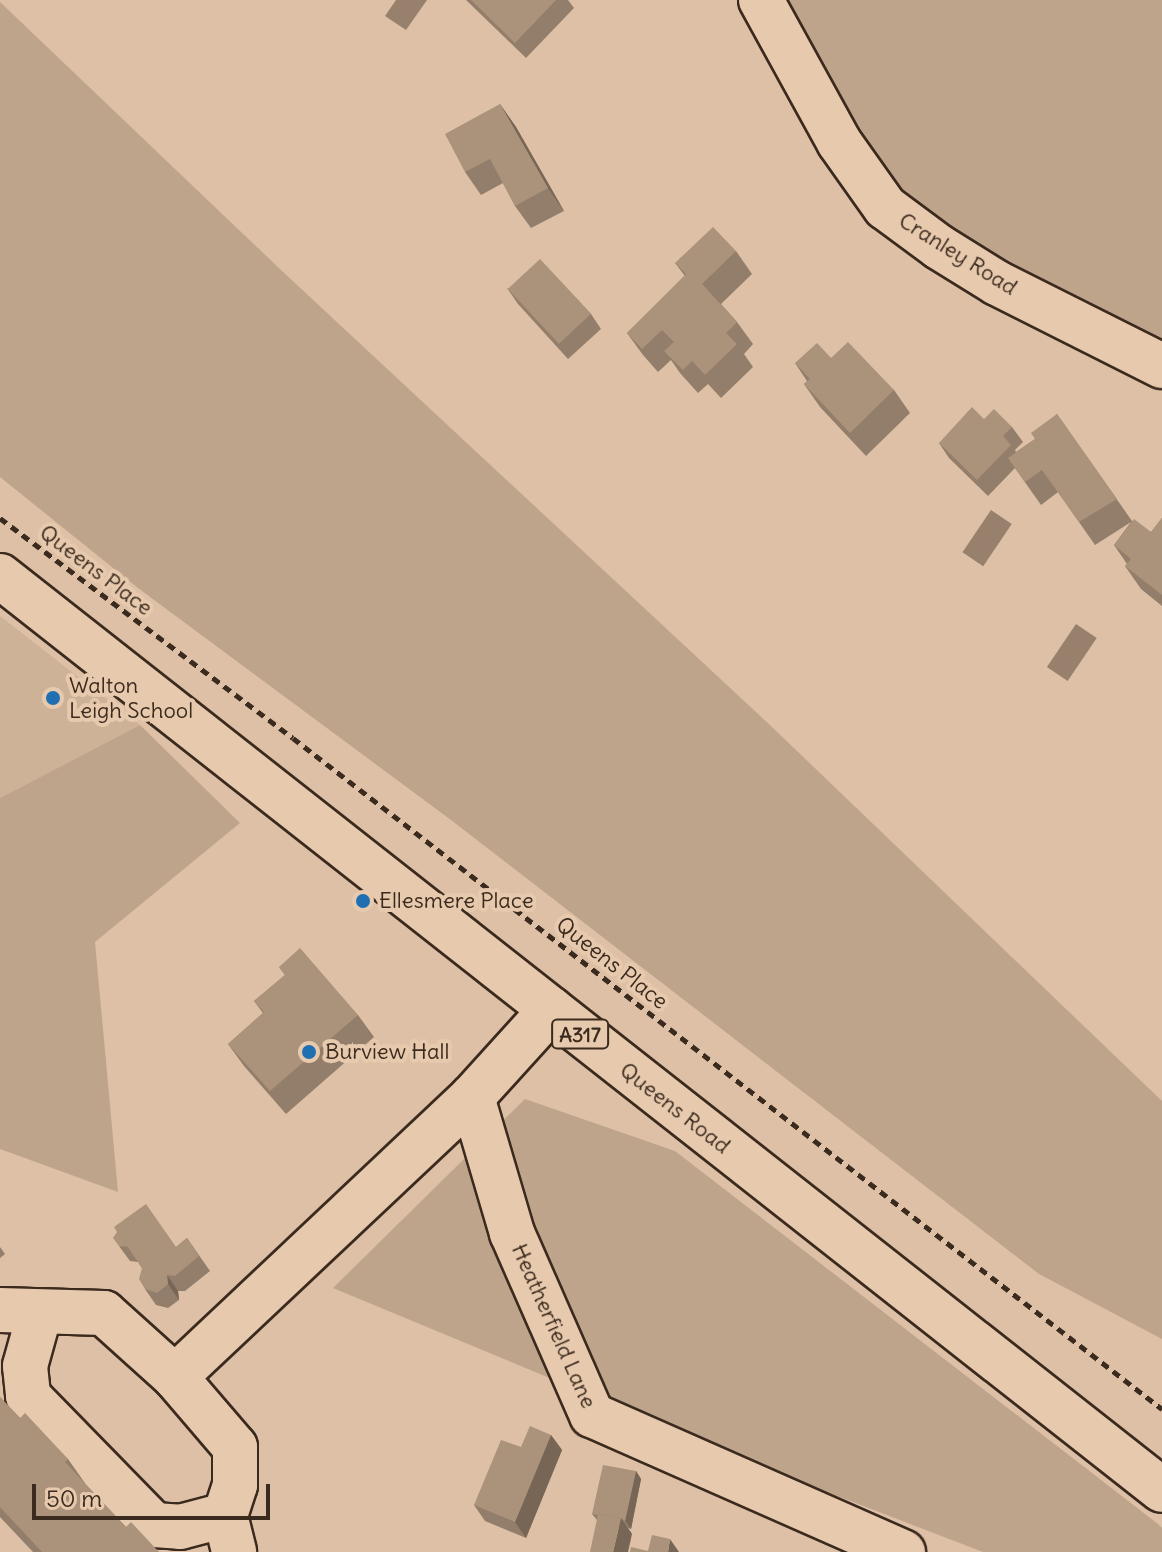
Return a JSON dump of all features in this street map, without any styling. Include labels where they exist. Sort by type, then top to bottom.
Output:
[{"type":"street","name":"Cranley Road","points":[[761,0],[839,142],[885,207],[939,247],[997,283],[1162,366]]},
{"type":"street","name":"Queens Road","points":[[0,576],[1162,1490]]},
{"type":"street","points":[[175,1377],[472,1097],[551,1010]]},
{"type":"street","name":"Heatherfield Lane","points":[[472,1097],[512,1233],[592,1415],[903,1552]]},
{"type":"street","points":[[20,1311],[104,1313],[175,1377],[235,1447],[235,1485],[229,1533],[154,1525],[28,1396],[20,1311]]},
{"type":"path","name":"Queens Place","points":[[0,518],[318,757],[1162,1409]]},
{"type":"shaded area","points":[[396,0],[427,0],[406,30],[385,16]]},
{"type":"shaded area","points":[[787,0],[1162,0],[1162,351],[960,247],[890,196]]},
{"type":"shaded area","points":[[0,2],[281,270],[772,727],[1162,1101],[1162,1339],[1039,1274],[451,820],[138,588],[0,477]]},
{"type":"shaded area","points":[[991,510],[1012,524],[983,566],[962,552]]},
{"type":"shaded area","name":"Walton Leigh School","points":[[0,616],[140,725],[0,798]]},
{"type":"shaded area","points":[[1076,624],[1097,638],[1068,681],[1047,667]]},
{"type":"shaded area","points":[[140,725],[240,823],[95,942],[118,1192],[0,1149],[0,798]]},
{"type":"shaded area","points":[[525,1099],[675,1151],[1158,1524],[1162,1528],[1162,1552],[983,1552],[788,1477],[333,1288]]},
{"type":"building","points":[[471,0],[556,0],[515,43]]},
{"type":"building","points":[[500,104],[548,188],[515,206],[490,159],[465,172],[445,134]]},
{"type":"building","points":[[713,227],[736,251],[702,284],[737,322],[726,333],[737,344],[705,375],[692,361],[683,370],[664,351],[674,342],[662,330],[642,349],[627,333],[686,274],[675,263]]},
{"type":"building","points":[[540,259],[591,314],[559,344],[508,289]]},
{"type":"building","points":[[848,342],[894,390],[850,433],[804,384],[810,379],[795,363],[817,343],[831,358]]},
{"type":"building","points":[[972,407],[984,419],[994,409],[1012,427],[1003,436],[1011,445],[977,480],[939,443]]},
{"type":"building","points":[[1057,414],[1117,499],[1079,522],[1042,470],[1025,482],[1008,458],[1035,439],[1031,433]]},
{"type":"building","points":[[1162,518],[1162,595],[1125,566],[1131,559],[1114,545],[1134,519],[1151,532]]},
{"type":"building","name":"Burview Hall","points":[[300,948],[358,1015],[270,1091],[228,1044],[264,1012],[254,1001],[285,975],[279,967]]},
{"type":"building","points":[[146,1204],[176,1247],[187,1238],[199,1256],[175,1276],[167,1275],[168,1284],[157,1293],[145,1289],[139,1279],[142,1268],[127,1246],[119,1246],[113,1238],[117,1232],[114,1227]]},
{"type":"building","points":[[0,1397],[20,1418],[25,1413],[68,1459],[65,1462],[126,1527],[131,1522],[159,1552],[42,1552],[0,1507]]},
{"type":"building","points":[[530,1426],[551,1435],[515,1522],[474,1505],[501,1440],[521,1447]]},
{"type":"building","points":[[603,1465],[636,1471],[625,1521],[592,1514]]},
{"type":"building","points":[[598,1514],[621,1518],[613,1552],[590,1552]]},
{"type":"building","points":[[652,1535],[670,1539],[668,1552],[630,1552],[631,1547],[648,1551]]},
{"type":"place","name":"Walton Leigh School","points":[[53,698]]},
{"type":"place","name":"Ellesmere Place","points":[[363,901]]},
{"type":"place","name":"Burview Hall","points":[[309,1052]]}]
